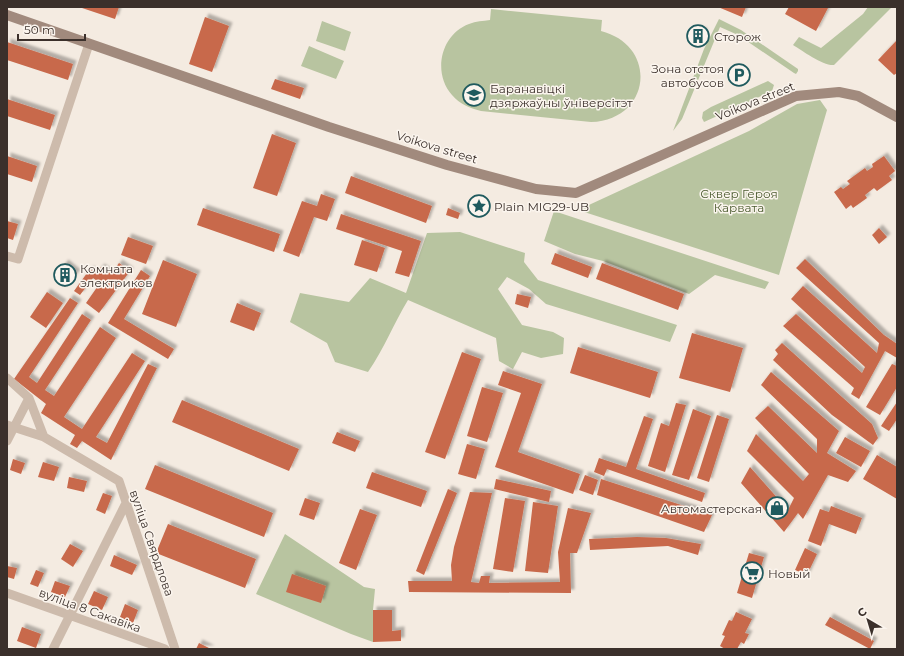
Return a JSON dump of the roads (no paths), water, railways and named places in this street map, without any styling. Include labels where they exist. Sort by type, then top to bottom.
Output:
[{"type":"main road","name":"Voikova street","points":[[7,15],[447,165],[536,189],[576,193],[796,96],[839,92],[858,96],[897,117]]},
{"type":"street","points":[[7,256],[18,259],[89,44]]},
{"type":"street","points":[[7,378],[29,398],[44,437]]},
{"type":"street","points":[[7,441],[10,426],[29,398]]},
{"type":"street","name":"вуліца Свярдлова","points":[[10,426],[44,437],[119,481],[175,649]]},
{"type":"street","points":[[53,649],[126,502]]},
{"type":"street","name":"вуліца 8 Сакавіка","points":[[7,593],[165,649]]},
{"type":"place","name":"Сторож","points":[[698,36]]},
{"type":"place","name":"Зона отстоя автобусов","points":[[739,75]]},
{"type":"place","name":"Баранавіцкі дзяржаўны ўніверсітэт","points":[[474,95]]},
{"type":"place","name":"Plain MIG29-UB","points":[[479,206]]},
{"type":"place","name":"Комната электриков","points":[[65,275]]},
{"type":"place","name":"Автомастерская","points":[[777,508]]},
{"type":"place","name":"Новый","points":[[752,573]]},
{"type":"park label","name":"Сквер Героя Карвата","points":[[739,200]]}]
